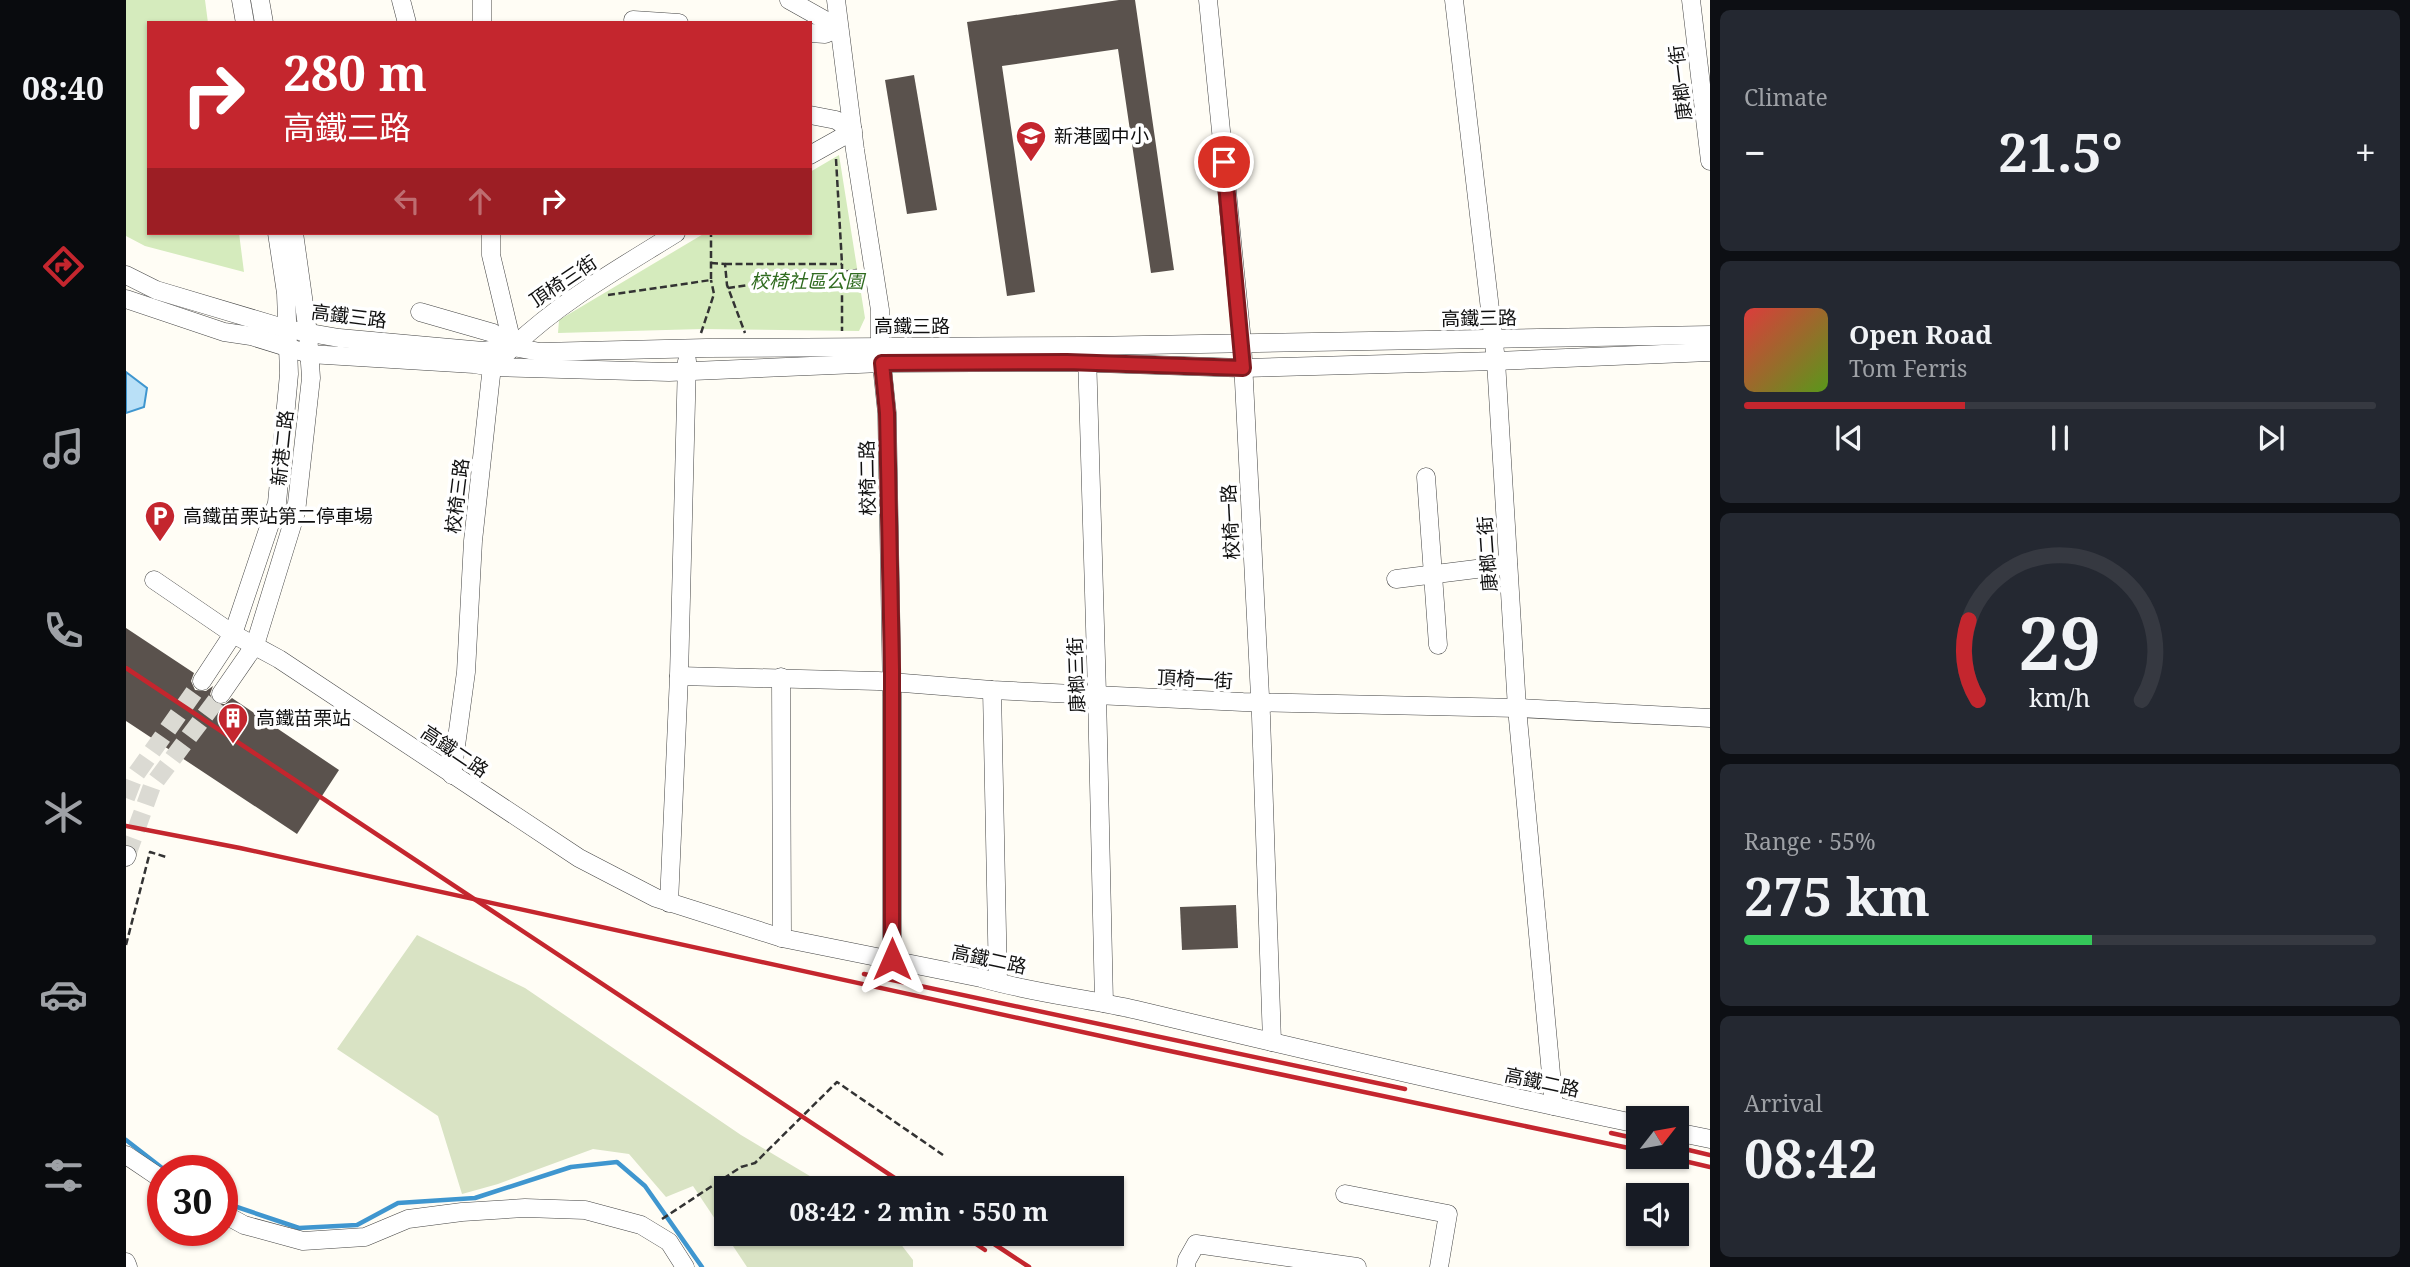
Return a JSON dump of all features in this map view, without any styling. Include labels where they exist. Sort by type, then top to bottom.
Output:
[{"type":"street","points":[[242,0],[245,21]]},
{"type":"street","points":[[260,0],[264,21]]},
{"type":"street","points":[[401,0],[406,21]]},
{"type":"street","points":[[482,0],[482,21]]},
{"type":"street","points":[[789,0],[839,28]]},
{"type":"street","name":"校椅二路","points":[[836,0],[880,310],[887,413],[892,683],[892,959]]},
{"type":"street","name":"校椅一路","points":[[1208,0],[1242,342],[1260,703],[1272,1042]]},
{"type":"street","name":"康榔二街","points":[[1454,0],[1496,361],[1517,708],[1553,1106]]},
{"type":"street","name":"康榔一街","points":[[1691,0],[1710,161]]},
{"type":"street","points":[[633,20],[648,21]]},
{"type":"street","points":[[812,33],[825,34],[839,28]]},
{"type":"street","points":[[812,115],[836,120],[853,131],[812,154]]},
{"type":"street","name":"新港二路","points":[[202,681],[233,634],[277,503],[289,374],[285,282],[277,235]]},
{"type":"street","name":"新港二路","points":[[221,694],[255,645],[296,512],[311,378],[294,235]]},
{"type":"street","points":[[491,235],[491,255],[513,347]]},
{"type":"street","name":"頂椅三街","points":[[513,347],[556,311],[673,235]]},
{"type":"street","name":"高鐵三路","points":[[126,275],[156,290],[287,338],[309,354],[492,367],[686,371],[881,355]]},
{"type":"street","name":"高鐵三路","points":[[126,299],[224,332],[251,337],[287,338],[307,333],[482,351],[513,347],[540,352],[693,343],[881,355],[1087,355],[1243,368],[1710,352]]},
{"type":"street","points":[[420,313],[493,333],[513,347]]},
{"type":"street","name":"高鐵三路","points":[[1087,355],[1242,342],[1710,335]]},
{"type":"street","points":[[668,903],[679,676],[686,371],[693,343]]},
{"type":"street","points":[[492,367],[513,347]]},
{"type":"street","name":"康榔三街","points":[[1087,355],[1104,1003]]},
{"type":"street","name":"校椅三路","points":[[452,775],[466,672],[473,541],[492,367]]},
{"type":"street","points":[[1426,477],[1438,645]]},
{"type":"street","points":[[1396,579],[1508,565]]},
{"type":"street","name":"高鐵二路","points":[[154,580],[579,858],[668,903],[782,938],[1104,1003],[1626,1121]]},
{"type":"street","name":"頂椅一街","points":[[679,676],[781,677],[1260,703],[1517,708],[1710,718]]},
{"type":"street","points":[[781,677],[782,938]]},
{"type":"street","points":[[992,690],[998,982]]},
{"type":"street","points":[[1689,1135],[1710,1139]]},
{"type":"street","points":[[126,1155],[147,1169]]},
{"type":"street","points":[[1345,1194],[1448,1214],[1438,1267]]},
{"type":"street","points":[[238,1221],[303,1241],[365,1237],[408,1219],[462,1212],[525,1208],[585,1210],[641,1225],[668,1242],[685,1267]]},
{"type":"street","points":[[1186,1267],[1196,1244],[1257,1260],[1357,1267]]},
{"type":"street","points":[[126,1262],[128,1267]]},
{"type":"path","points":[[835,152],[842,264],[842,335]]},
{"type":"path","points":[[693,343],[714,294],[711,280],[711,235]]},
{"type":"path","points":[[711,263],[842,264]]},
{"type":"path","points":[[726,264],[728,288],[746,336]]},
{"type":"path","points":[[728,288],[863,270]]},
{"type":"path","points":[[604,296],[711,280]]},
{"type":"path","points":[[126,944],[150,852],[166,857]]},
{"type":"path","points":[[658,1222],[741,1167],[755,1163],[837,1082],[943,1155]]},
{"type":"green space","points":[[126,0],[205,0],[208,21],[147,21],[147,235],[239,235],[244,272],[145,246],[126,236]]},
{"type":"green space","name":"校椅社區公園","points":[[839,155],[865,318],[859,331],[702,329],[558,333],[559,320],[702,235],[812,235],[812,171]]},
{"type":"green space","points":[[417,935],[525,988],[741,1135],[810,1176],[714,1176],[714,1218],[693,1186],[666,1197],[629,1154],[593,1149],[498,1184],[462,1194],[438,1116],[337,1049]]},
{"type":"green space","points":[[733,1246],[902,1246],[913,1260],[913,1267],[747,1267]]},
{"type":"water","points":[[126,372],[147,388],[144,407],[126,413]]},
{"type":"building","points":[[1135,0],[1174,270],[1151,273],[1118,49],[1002,66],[1035,292],[1007,296],[967,22]]},
{"type":"building","points":[[914,75],[937,210],[907,214],[885,80]]},
{"type":"building","name":"高鐵苗栗站","points":[[126,628],[194,673],[191,681],[195,690],[206,691],[213,686],[210,694],[215,704],[225,704],[232,698],[339,770],[297,834],[126,721]]},
{"type":"building","points":[[1236,905],[1238,948],[1182,950],[1180,907]]},
{"type":"waterway","points":[[126,1140],[147,1156]]},
{"type":"waterway","points":[[238,1207],[299,1228],[357,1225],[398,1203],[475,1198],[571,1167],[617,1162],[645,1186],[702,1267]]},
{"type":"tunnel","points":[[126,798],[134,777],[202,681]]},
{"type":"tunnel","points":[[127,855],[152,786],[221,694]]},
{"type":"railway","points":[[126,668],[892,1176]]},
{"type":"railway","points":[[126,826],[240,848],[1151,1047],[1626,1147]]},
{"type":"railway","points":[[864,974],[1405,1089]]},
{"type":"railway","points":[[1611,1133],[1626,1136]]},
{"type":"railway","points":[[1689,1150],[1710,1155]]},
{"type":"railway","points":[[1689,1162],[1710,1167]]},
{"type":"railway","points":[[979,1246],[985,1250]]},
{"type":"railway","points":[[997,1246],[1029,1267]]},
{"type":"place","name":"新港國中小","points":[[1031,163]]},
{"type":"place","name":"高鐵苗栗站第二停車場","points":[[160,543]]},
{"type":"place","name":"高鐵苗栗站","points":[[233,745]]},
{"type":"route","points":[[892,959],[892,669],[887,413],[882,363],[1067,362],[1243,368],[1224,162]]}]
